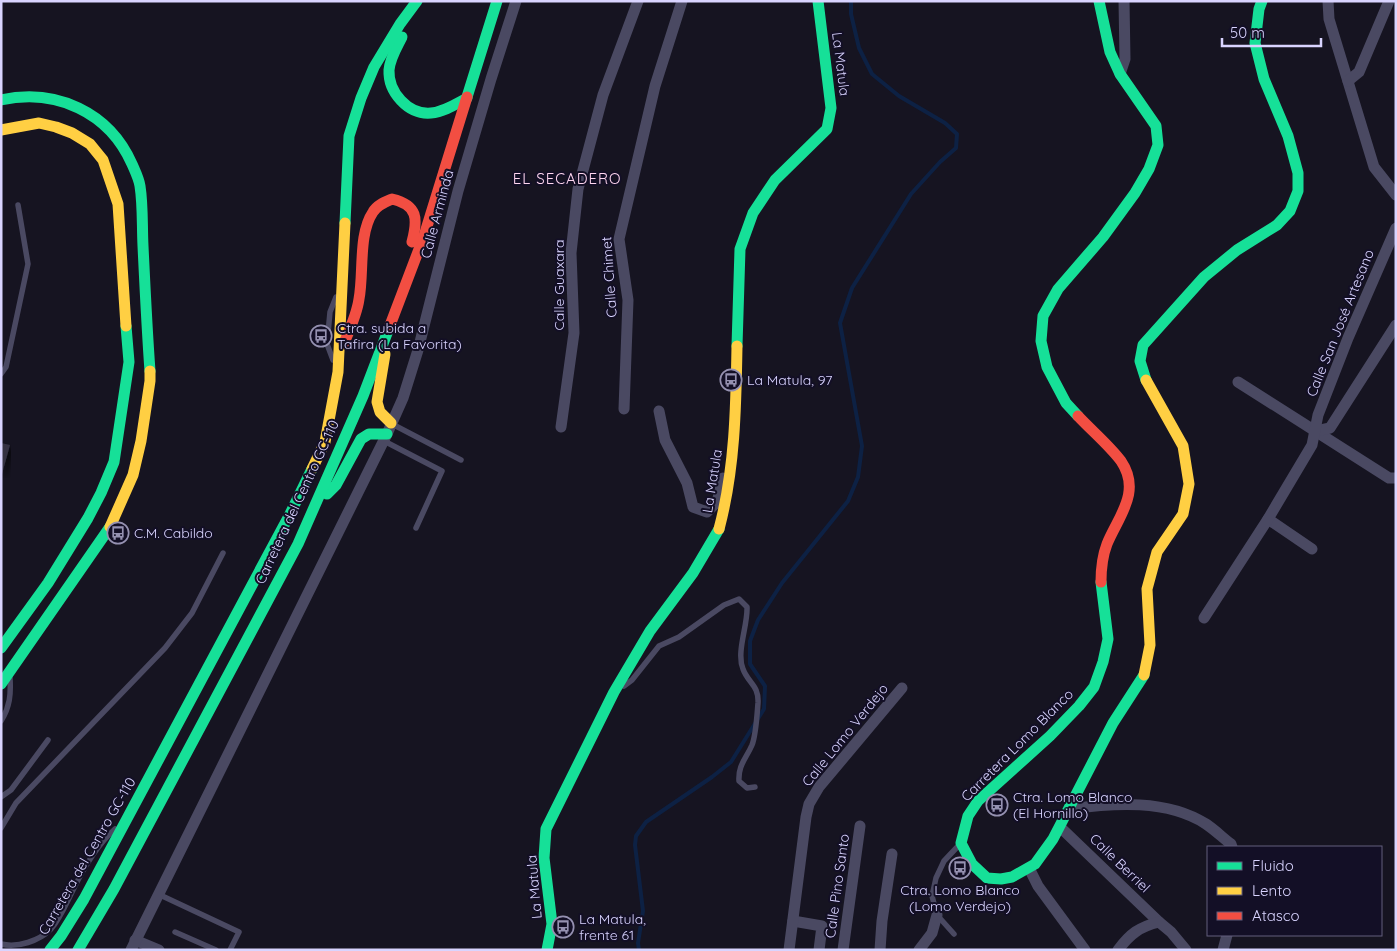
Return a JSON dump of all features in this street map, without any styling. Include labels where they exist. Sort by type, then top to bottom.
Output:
[{"type":"main road","points":[[419,1],[396,49],[389,69],[395,92],[401,101],[412,110],[427,114],[443,110],[466,98]]},
{"type":"main road","points":[[343,281],[350,136],[361,98],[374,67],[400,24],[419,1]]},
{"type":"main road","points":[[481,53],[497,1]]},
{"type":"main road","points":[[481,53],[502,1]]},
{"type":"main road","name":"La Matula","points":[[547,950],[552,924],[544,858],[546,829],[614,692],[650,632],[693,573],[718,532],[726,503],[734,434],[740,249],[753,213],[775,180],[827,129],[831,108],[818,1]]},
{"type":"main road","name":"Carretera Lomo Blanco","points":[[961,843],[968,816],[978,802],[1050,736],[1079,706],[1094,687],[1103,662],[1108,639],[1101,584],[1101,563],[1107,544],[1125,509],[1129,492],[1129,480],[1121,462],[1066,403],[1047,367],[1040,341],[1044,316],[1058,289],[1103,237],[1135,193],[1149,168],[1158,145],[1156,126],[1120,74],[1110,52],[1099,1]]},
{"type":"main road","points":[[961,843],[972,864],[987,878],[1000,880],[1012,877],[1029,868],[1040,858],[1060,827],[1113,723],[1145,673],[1150,645],[1147,589],[1158,552],[1183,514],[1189,484],[1182,446],[1148,385],[1140,361],[1144,345],[1204,277],[1237,250],[1277,226],[1290,211],[1298,190],[1298,173],[1288,136],[1264,78],[1255,43],[1259,4]]},
{"type":"main road","name":"Carretera del Centro GC-110","points":[[78,950],[114,889],[315,507],[362,396],[424,236],[481,53]]},
{"type":"main road","points":[[1,100],[9,97],[33,95],[58,100],[85,110],[117,138],[129,158],[140,184],[150,381],[141,441],[133,475],[108,531],[1,684]]},
{"type":"main road","points":[[1,130],[39,123],[56,127],[72,133],[90,144],[102,160],[118,204],[129,362],[114,462],[101,492],[88,518],[48,584],[1,648]]},
{"type":"main road","points":[[315,507],[336,485],[361,439],[370,434],[387,433],[385,418],[378,409],[376,399],[382,376],[388,330],[417,224],[413,209],[407,203],[392,199],[379,205],[372,212],[367,226],[360,297],[356,315],[338,360]]},
{"type":"main road","name":"Carretera del Centro GC-110","points":[[50,950],[84,899],[129,816],[290,514],[325,442],[338,372],[343,281]]},
{"type":"street","name":"Calle Arminda","points":[[133,945],[403,398],[418,350],[458,191],[516,1]]},
{"type":"street","name":"Calle Chimet","points":[[624,409],[628,300],[619,239],[655,86],[682,1]]},
{"type":"street","points":[[1120,74],[1125,59],[1124,1]]},
{"type":"street","points":[[1328,1],[1329,19],[1374,167],[1396,196]]},
{"type":"street","points":[[1348,81],[1359,72],[1389,1]]},
{"type":"street","name":"Calle Guaxara","points":[[561,427],[574,333],[571,253],[578,188],[603,95],[637,2]]},
{"type":"street","name":"Calle San José Artesano","points":[[1204,618],[1268,519],[1312,445],[1318,415],[1348,338],[1396,228]]},
{"type":"street","points":[[1316,431],[1330,428],[1396,325]]},
{"type":"street","points":[[1238,382],[1388,478],[1396,478]]},
{"type":"street","points":[[659,412],[665,440],[687,483],[693,507],[707,512],[717,502],[734,434]]},
{"type":"street","points":[[1268,519],[1312,549]]},
{"type":"street","name":"Calle Lomo Verdejo","points":[[789,950],[809,804],[819,788],[902,688]]},
{"type":"street","points":[[1070,808],[1149,805],[1182,814],[1206,824],[1232,846]]},
{"type":"street","name":"Calle Pino Santo","points":[[843,950],[860,826]]},
{"type":"street","name":"Calle Berriel","points":[[1060,827],[1159,922]]},
{"type":"street","points":[[880,950],[882,921],[892,854]]},
{"type":"street","points":[[1029,868],[1038,886],[1085,950]]},
{"type":"street","points":[[919,950],[932,933],[937,915]]},
{"type":"street","points":[[793,922],[822,926],[819,950]]},
{"type":"street","points":[[1118,950],[1128,937],[1144,926],[1159,922],[1171,932],[1186,950]]},
{"type":"street","points":[[1223,950],[1227,936]]},
{"type":"street","points":[[133,945],[159,950]]},
{"type":"lane","points":[[1,374],[6,367],[28,264],[18,205]]},
{"type":"lane","points":[[338,372],[327,344],[330,312],[343,281]]},
{"type":"lane","points":[[387,433],[461,460]]},
{"type":"lane","points":[[387,433],[442,470],[416,528]]},
{"type":"lane","points":[[1,828],[16,803],[165,648],[192,613],[222,553]]},
{"type":"lane","points":[[614,692],[632,680],[659,646],[679,637],[724,605],[739,599],[747,607],[748,618],[742,641],[742,668],[758,691],[758,701],[752,744],[738,771],[739,781],[747,788],[755,787]]},
{"type":"lane","points":[[1,721],[8,711],[11,692],[10,671]]},
{"type":"lane","points":[[1,797],[11,790],[48,740]]},
{"type":"lane","points":[[1,944],[10,946],[24,944],[38,938],[50,929],[62,912],[104,838],[129,816]]},
{"type":"lane","points":[[954,934],[937,915],[932,896],[936,878],[944,861],[961,843]]},
{"type":"lane","points":[[158,894],[239,932],[230,950]]},
{"type":"lane","points":[[175,932],[216,950]]},
{"type":"building","points":[[1,443],[10,445],[2,474],[1,474]]},
{"type":"waterway","points":[[639,950],[638,943],[643,911],[635,845],[636,836],[646,822],[731,762],[764,709],[765,686],[750,664],[750,641],[758,620],[782,583],[848,501],[858,477],[862,446],[840,323],[852,288],[911,194],[940,162],[956,148],[957,134],[945,123],[899,96],[872,74],[859,48],[851,14],[851,1]]},
{"type":"traffic: fast","points":[[345,223],[349,136],[361,98],[374,67],[400,24],[417,1]]},
{"type":"traffic: fast","points":[[467,97],[497,1]]},
{"type":"traffic: fast","points":[[737,346],[740,249],[753,213],[775,180],[827,129],[831,108],[818,1]]},
{"type":"traffic: fast","points":[[1078,416],[1066,403],[1047,367],[1041,341],[1043,316],[1058,289],[1103,237],[1135,193],[1149,169],[1158,145],[1156,126],[1120,74],[1110,52],[1099,1]]},
{"type":"traffic: fast","points":[[1146,380],[1140,361],[1143,345],[1204,277],[1237,250],[1277,225],[1290,211],[1298,191],[1298,173],[1288,136],[1264,79],[1255,43],[1259,9],[1262,1]]},
{"type":"traffic: fast","points":[[402,37],[392,57],[389,70],[392,86],[396,94],[407,106],[423,113],[431,113],[445,109],[467,98]]},
{"type":"traffic: fast","points":[[1,100],[21,97],[41,98],[61,101],[78,108],[110,130],[132,164],[137,175],[141,193],[150,371]]},
{"type":"traffic: fast","points":[[1,648],[48,583],[88,518],[114,462],[129,362],[126,326]]},
{"type":"traffic: fast","points":[[78,950],[114,889],[298,544],[363,396],[389,328]]},
{"type":"traffic: fast","points":[[327,494],[336,485],[361,439],[369,434],[387,434]]},
{"type":"traffic: fast","points":[[50,950],[84,899],[290,514],[312,469]]},
{"type":"traffic: fast","points":[[1,684],[110,527]]},
{"type":"traffic: fast","points":[[547,950],[552,924],[544,858],[546,829],[614,692],[650,631],[693,573],[719,529]]},
{"type":"traffic: fast","points":[[1101,582],[1108,639],[1103,662],[1094,687],[1079,706],[1050,736],[978,801],[968,816],[961,843],[972,864],[987,878],[1001,879],[1012,877],[1035,864],[1053,839],[1113,723],[1144,675]]},
{"type":"traffic: slow","points":[[1,130],[39,123],[56,127],[72,133],[90,144],[103,160],[118,204],[126,326]]},
{"type":"traffic: slow","points":[[312,469],[325,442],[338,372],[345,223]]},
{"type":"traffic: slow","points":[[719,529],[731,461],[735,415],[737,346]]},
{"type":"traffic: slow","points":[[385,354],[377,402],[380,412],[391,423]]},
{"type":"traffic: slow","points":[[110,527],[133,475],[141,441],[150,371]]},
{"type":"traffic: slow","points":[[1144,675],[1150,645],[1147,589],[1157,552],[1183,514],[1189,484],[1183,446],[1146,380]]},
{"type":"traffic: jam","points":[[389,328],[424,236],[467,97]]},
{"type":"traffic: jam","points":[[344,343],[358,305],[365,231],[368,221],[381,204],[392,199],[407,205],[411,209],[415,220],[412,242]]},
{"type":"traffic: jam","points":[[1078,416],[1121,461],[1127,472],[1129,483],[1129,494],[1126,504],[1105,549],[1101,582]]},
{"type":"place","name":"Ctra. subida a Tafira (La Favorita)","points":[[321,336]]},
{"type":"place","name":"La Matula, 97","points":[[731,380]]},
{"type":"place","name":"C.M. Cabildo","points":[[118,533]]},
{"type":"place","name":"Ctra. Lomo Blanco (El Hornillo)","points":[[997,805]]},
{"type":"place","name":"Ctra. Lomo Blanco (Lomo Verdejo)","points":[[960,868]]},
{"type":"place","name":"La Matula, frente 61","points":[[563,927]]},
{"type":"district","name":"EL SECADERO","points":[[567,179]]}]
